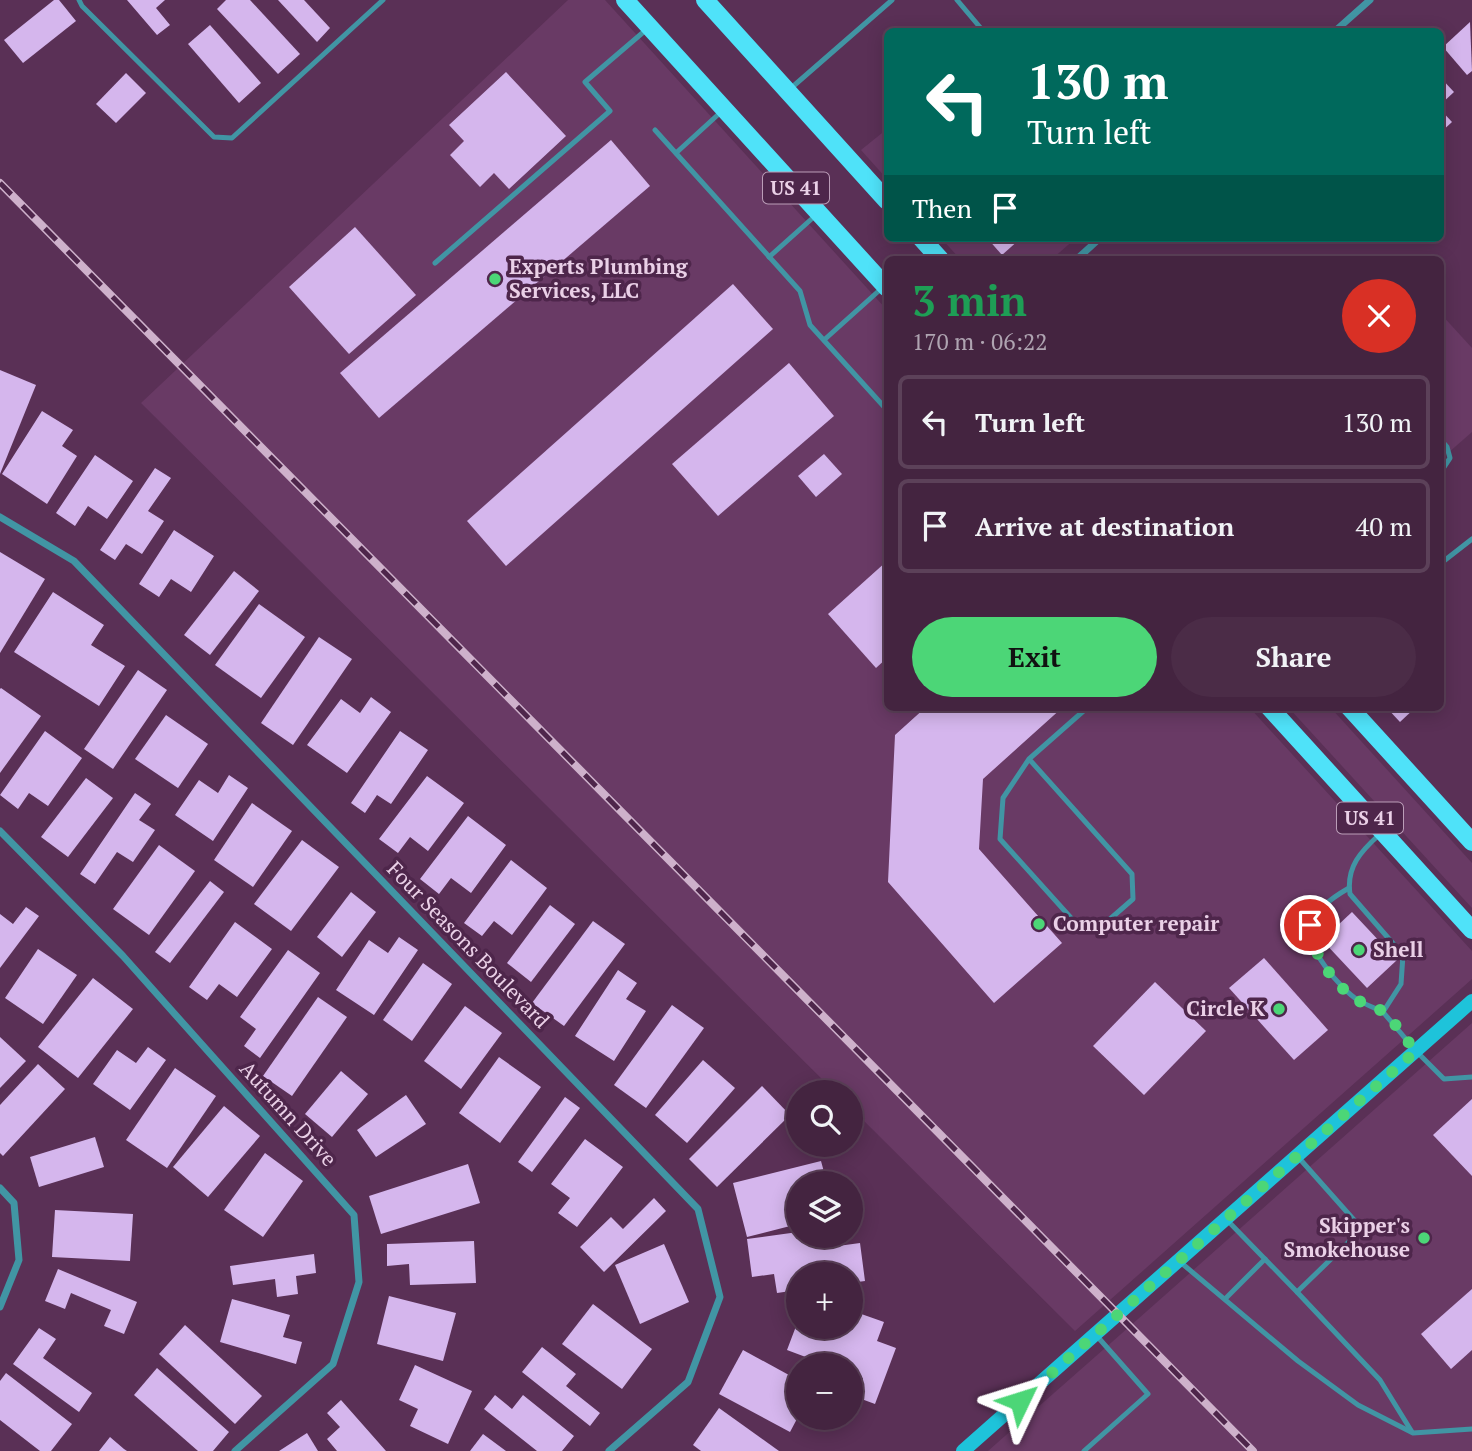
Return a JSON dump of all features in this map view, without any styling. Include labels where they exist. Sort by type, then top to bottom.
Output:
[{"type":"main road","name":"US 41","points":[[625,0],[884,285]]},
{"type":"main road","name":"US 41","points":[[705,0],[884,198]]},
{"type":"main road","points":[[925,242],[937,256]]},
{"type":"main road","name":"US 41","points":[[1273,711],[1472,930]]},
{"type":"main road","name":"US 41","points":[[1353,711],[1472,842]]},
{"type":"street","points":[[1338,28],[1370,0]]},
{"type":"street","points":[[1080,256],[1096,242]]},
{"type":"street","name":"Four Seasons Boulevard","points":[[0,517],[74,561],[698,1209],[720,1297],[688,1382],[609,1451]]},
{"type":"street","name":"Autumn Drive","points":[[0,831],[123,956],[354,1214],[359,1282],[333,1364],[235,1451]]},
{"type":"street","points":[[963,1451],[1472,1001]]},
{"type":"street","points":[[0,1188],[14,1203],[19,1260],[0,1307]]},
{"type":"lane","points":[[79,0],[214,137],[232,138],[383,0]]},
{"type":"lane","points":[[787,91],[892,0]]},
{"type":"lane","points":[[957,0],[981,28]]},
{"type":"lane","points":[[435,263],[610,111],[586,82],[649,27]]},
{"type":"lane","points":[[676,153],[724,109]]},
{"type":"lane","points":[[654,130],[800,291],[810,325],[884,407]]},
{"type":"lane","points":[[769,257],[818,213]]},
{"type":"lane","points":[[824,340],[884,289]]},
{"type":"lane","points":[[1444,444],[1450,458],[1444,467]]},
{"type":"lane","points":[[1444,561],[1472,539]]},
{"type":"lane","points":[[1029,759],[1132,874],[1133,899],[1102,926],[1082,929],[1000,839],[1003,797],[1029,759],[1083,711]]},
{"type":"lane","points":[[1382,832],[1363,850],[1352,866],[1348,881],[1350,894],[1403,955],[1401,984],[1383,1012]]},
{"type":"lane","points":[[1349,888],[1334,897],[1310,925],[1309,940],[1315,952],[1357,1000],[1383,1012],[1444,1079],[1472,1077]]},
{"type":"lane","points":[[1297,1292],[1362,1229],[1298,1156]]},
{"type":"lane","points":[[1226,1219],[1380,1380],[1413,1433]]},
{"type":"lane","points":[[1225,1299],[1265,1259]]},
{"type":"lane","points":[[1178,1261],[1298,1361],[1358,1405],[1413,1433],[1472,1429]]},
{"type":"lane","points":[[1084,1451],[1148,1394],[1096,1335]]},
{"type":"shaded area","points":[[568,0],[605,0],[884,307],[884,711],[1253,711],[1472,951],[1472,979],[1075,1331],[863,1120],[863,1080],[823,1080],[141,403]]},
{"type":"shaded area","points":[[884,131],[884,176],[861,150]]},
{"type":"shaded area","points":[[945,242],[1071,242],[1055,256],[957,256]]},
{"type":"shaded area","points":[[1444,317],[1472,348],[1472,432],[1444,456]]},
{"type":"shaded area","points":[[1292,711],[1334,711],[1472,863],[1472,908]]},
{"type":"shaded area","points":[[1472,1023],[1472,1451],[988,1451],[1129,1327]]},
{"type":"building","points":[[54,0],[59,0],[76,21],[23,63],[4,40]]},
{"type":"building","points":[[127,0],[165,0],[156,8],[170,25],[157,35]]},
{"type":"building","points":[[226,0],[250,0],[300,54],[278,74],[217,9]]},
{"type":"building","points":[[278,0],[304,0],[330,28],[317,42]]},
{"type":"building","points":[[1470,22],[1472,71],[1467,75],[1444,46]]},
{"type":"building","points":[[210,25],[261,83],[239,103],[188,44]]},
{"type":"building","points":[[506,72],[566,136],[509,189],[494,173],[480,187],[450,155],[464,141],[449,125]]},
{"type":"building","points":[[126,73],[146,93],[116,123],[96,104]]},
{"type":"building","points":[[1444,81],[1454,92],[1444,101]]},
{"type":"building","points":[[1444,113],[1452,122],[1444,129]]},
{"type":"building","name":"Experts Plumbing Services, LLC","points":[[611,140],[650,186],[379,418],[340,373]]},
{"type":"building","points":[[355,227],[416,295],[349,354],[289,287]]},
{"type":"building","points":[[991,242],[1017,242],[1002,255]]},
{"type":"building","points":[[733,284],[773,329],[506,566],[467,521]]},
{"type":"building","points":[[789,363],[834,416],[718,516],[672,464]]},
{"type":"building","points":[[0,370],[36,385],[0,474]]},
{"type":"building","points":[[42,411],[73,430],[62,446],[77,456],[47,504],[2,474]]},
{"type":"building","points":[[824,454],[842,474],[816,497],[798,476]]},
{"type":"building","points":[[95,455],[133,481],[107,519],[88,506],[75,526],[56,513]]},
{"type":"building","points":[[155,468],[171,478],[148,511],[164,521],[142,554],[126,544],[115,560],[100,550]]},
{"type":"building","points":[[174,530],[214,556],[191,592],[171,579],[159,597],[139,584]]},
{"type":"building","points":[[0,552],[45,579],[0,653]]},
{"type":"building","points":[[884,564],[884,661],[876,668],[828,614]]},
{"type":"building","points":[[234,571],[259,591],[210,655],[184,635]]},
{"type":"building","points":[[53,592],[104,625],[91,645],[125,666],[99,706],[14,652]]},
{"type":"building","points":[[259,604],[305,637],[261,698],[215,665]]},
{"type":"building","points":[[319,637],[352,659],[293,745],[261,723]]},
{"type":"building","points":[[138,670],[167,690],[113,769],[84,749]]},
{"type":"building","points":[[0,689],[41,716],[0,773]]},
{"type":"building","points":[[371,697],[391,712],[347,773],[307,745],[341,699],[360,713]]},
{"type":"building","points":[[922,711],[1059,711],[983,779],[979,849],[1062,943],[994,1003],[888,882],[895,735]]},
{"type":"building","points":[[1390,711],[1412,711],[1400,722]]},
{"type":"building","points":[[166,715],[208,744],[178,788],[135,759]]},
{"type":"building","points":[[45,731],[82,758],[48,806],[29,793],[18,809],[0,795]]},
{"type":"building","points":[[400,731],[428,750],[391,804],[377,795],[365,813],[351,803]]},
{"type":"building","points":[[229,775],[248,788],[213,841],[175,815],[199,780],[218,793]]},
{"type":"building","points":[[427,776],[464,803],[428,851],[410,837],[398,853],[379,839]]},
{"type":"building","points":[[86,778],[113,798],[68,857],[41,837]]},
{"type":"building","points":[[135,793],[151,804],[139,820],[155,830],[133,862],[117,852],[95,884],[80,874]]},
{"type":"building","points":[[252,803],[292,831],[253,887],[214,860]]},
{"type":"building","points":[[468,816],[506,845],[471,893],[451,878],[439,894],[420,879]]},
{"type":"building","points":[[302,840],[339,867],[291,931],[254,904]]},
{"type":"building","points":[[159,845],[195,871],[149,935],[113,909]]},
{"type":"building","points":[[511,860],[547,888],[512,935],[494,921],[482,936],[464,923]]},
{"type":"building","points":[[210,881],[224,892],[170,963],[155,952]]},
{"type":"building","points":[[351,892],[376,912],[342,957],[317,937]]},
{"type":"building","points":[[550,905],[575,924],[531,982],[507,963]]},
{"type":"building","points":[[26,907],[39,916],[0,968],[0,914],[13,924]]},
{"type":"building","name":"Shell","points":[[1352,912],[1397,960],[1367,988],[1322,940]]},
{"type":"building","points":[[593,921],[625,944],[564,1026],[532,1003]]},
{"type":"building","points":[[235,922],[272,949],[237,997],[219,984],[207,1000],[189,987]]},
{"type":"building","points":[[399,937],[418,950],[374,1015],[336,990],[369,940],[388,953]]},
{"type":"building","points":[[38,949],[77,975],[43,1024],[5,998]]},
{"type":"building","points":[[288,950],[320,973],[260,1058],[244,1046],[256,1029],[240,1017]]},
{"type":"building","name":"Circle K","points":[[1264,958],[1328,1030],[1294,1060],[1229,988]]},
{"type":"building","points":[[423,963],[452,984],[412,1041],[383,1020]]},
{"type":"building","points":[[618,970],[637,983],[626,999],[646,1011],[614,1061],[575,1036]]},
{"type":"building","points":[[93,978],[133,1009],[78,1078],[38,1047]]},
{"type":"building","points":[[1155,982],[1206,1031],[1144,1095],[1093,1046]]},
{"type":"building","points":[[318,997],[347,1017],[292,1096],[263,1076]]},
{"type":"building","points":[[672,1005],[704,1028],[646,1108],[614,1085]]},
{"type":"building","points":[[465,1006],[502,1033],[461,1089],[424,1061]]},
{"type":"building","points":[[0,1037],[26,1061],[0,1088]]},
{"type":"building","points":[[148,1047],[166,1060],[130,1110],[93,1084],[117,1050],[136,1063]]},
{"type":"building","points":[[499,1057],[541,1087],[500,1143],[459,1113]]},
{"type":"building","points":[[703,1060],[735,1088],[687,1143],[655,1115]]},
{"type":"building","points":[[38,1064],[65,1089],[3,1156],[0,1153],[0,1105]]},
{"type":"building","points":[[175,1068],[216,1096],[167,1168],[126,1140]]},
{"type":"building","points":[[341,1071],[368,1094],[332,1137],[305,1114]]},
{"type":"building","points":[[762,1086],[786,1111],[786,1119],[717,1187],[689,1159]]},
{"type":"building","points":[[406,1095],[426,1124],[376,1157],[357,1130]]},
{"type":"building","points":[[565,1097],[580,1108],[532,1172],[518,1162]]},
{"type":"building","points":[[1472,1099],[1472,1176],[1433,1135]]},
{"type":"building","points":[[224,1106],[260,1136],[208,1197],[173,1167]]},
{"type":"building","points":[[95,1137],[104,1167],[39,1187],[30,1157]]},
{"type":"building","points":[[585,1139],[623,1167],[577,1227],[558,1213],[570,1198],[551,1184]]},
{"type":"building","points":[[265,1153],[303,1181],[263,1237],[224,1210]]},
{"type":"building","points":[[821,1161],[824,1171],[786,1171],[786,1227],[747,1237],[733,1183]]},
{"type":"building","points":[[468,1164],[480,1203],[381,1234],[369,1196]]},
{"type":"building","points":[[654,1198],[666,1211],[604,1272],[580,1247],[611,1217],[623,1229]]},
{"type":"building","points":[[55,1210],[133,1214],[130,1261],[52,1257]]},
{"type":"building","points":[[786,1234],[786,1248],[861,1248],[862,1262],[786,1262],[786,1292],[777,1293],[774,1274],[752,1277],[747,1239]]},
{"type":"building","points":[[474,1241],[476,1283],[410,1285],[409,1264],[387,1266],[387,1244]]},
{"type":"building","points":[[664,1244],[689,1302],[640,1324],[615,1265]]},
{"type":"building","points":[[314,1254],[316,1273],[296,1276],[298,1294],[277,1297],[275,1279],[233,1285],[230,1266]]},
{"type":"building","points":[[58,1269],[137,1302],[124,1334],[104,1326],[111,1310],[71,1293],[65,1309],[45,1301]]},
{"type":"building","points":[[1472,1289],[1472,1350],[1451,1369],[1421,1334]]},
{"type":"building","points":[[389,1296],[456,1313],[443,1361],[377,1344]]},
{"type":"building","points":[[232,1299],[290,1315],[283,1337],[302,1342],[296,1364],[220,1342]]},
{"type":"building","points":[[593,1304],[652,1349],[622,1389],[562,1344]]},
{"type":"building","points":[[863,1315],[884,1322],[877,1341],[896,1348],[875,1404],[863,1400],[863,1353],[795,1353],[787,1350],[791,1339],[863,1339]]},
{"type":"building","points":[[185,1325],[262,1396],[235,1424],[159,1354]]},
{"type":"building","points":[[39,1328],[56,1339],[43,1358],[92,1393],[79,1412],[13,1364]]},
{"type":"building","points":[[542,1347],[576,1374],[566,1386],[600,1413],[590,1426],[522,1372]]},
{"type":"building","points":[[743,1350],[786,1373],[786,1430],[719,1394]]},
{"type":"building","points":[[415,1365],[472,1391],[448,1444],[410,1426],[418,1409],[399,1400]]},
{"type":"building","points":[[157,1368],[229,1432],[213,1451],[198,1451],[134,1395]]},
{"type":"building","points":[[6,1373],[72,1424],[51,1451],[40,1451],[0,1420],[0,1381]]},
{"type":"building","points":[[495,1395],[512,1409],[523,1395],[574,1436],[562,1451],[537,1451],[484,1409]]},
{"type":"building","points":[[341,1400],[386,1451],[337,1451],[327,1439],[340,1427],[327,1413]]},
{"type":"building","points":[[719,1408],[779,1451],[701,1451],[693,1445]]},
{"type":"building","points":[[307,1433],[318,1451],[279,1451]]},
{"type":"building","points":[[483,1434],[506,1451],[470,1451]]},
{"type":"building","points":[[110,1437],[124,1449],[127,1451],[99,1451]]},
{"type":"railway","points":[[0,183],[1253,1451]]},
{"type":"place","name":"Experts Plumbing Services, LLC","points":[[495,279]]},
{"type":"place","name":"Computer repair","points":[[1039,924]]},
{"type":"place","name":"Shell","points":[[1359,950]]},
{"type":"place","name":"Circle K","points":[[1279,1009]]},
{"type":"place","name":"Skipper's Smokehouse","points":[[1424,1238]]},
{"type":"route","points":[[1020,1401],[1416,1051],[1383,1012],[1357,1000],[1315,952],[1309,940],[1310,925]]}]
